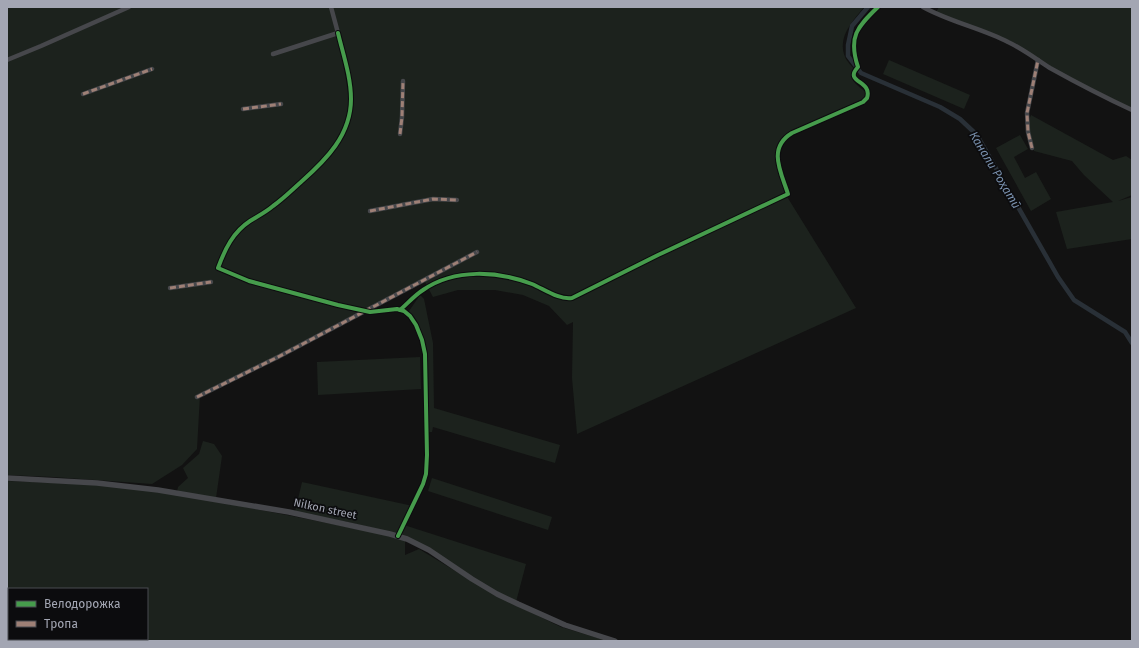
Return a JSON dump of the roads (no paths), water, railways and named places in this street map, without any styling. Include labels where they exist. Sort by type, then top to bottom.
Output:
[{"type":"street","points":[[7,60],[129,7]]},
{"type":"street","points":[[331,7],[350,85],[351,98],[348,118],[342,135],[329,155],[320,165],[278,203],[248,222],[237,232],[229,242],[218,268],[249,281],[321,301],[365,311],[377,312],[400,310],[406,313],[413,321],[424,347],[427,455],[426,474],[423,484],[398,536]]},
{"type":"street","points":[[400,310],[422,291],[442,280],[472,274],[486,274],[512,278],[532,284],[561,297],[572,298],[650,258],[788,194],[777,152],[780,143],[784,138],[866,100],[868,96],[868,89],[864,84],[855,79],[855,70],[858,67],[853,51],[854,38],[857,30],[864,20],[878,7]]},
{"type":"street","points":[[923,7],[937,15],[1000,38],[1090,90],[1132,110]]},
{"type":"street","points":[[273,54],[338,33]]},
{"type":"street","points":[[1032,148],[1028,132],[1027,113],[1038,60]]},
{"type":"street","points":[[83,94],[152,69]]},
{"type":"street","points":[[400,134],[403,81]]},
{"type":"street","points":[[243,109],[281,104]]},
{"type":"street","points":[[370,211],[433,199],[457,200]]},
{"type":"street","points":[[197,397],[278,357],[476,252]]},
{"type":"street","points":[[170,288],[211,282]]},
{"type":"street","name":"Nilkon street","points":[[7,478],[97,483],[158,490],[289,512],[398,536],[429,550],[497,594],[565,625],[615,641]]},
{"type":"waterway","name":"Канали Роҳатӣ","points":[[868,7],[852,26],[848,45],[848,56],[861,73],[940,107],[960,119],[977,135],[1058,277],[1074,300],[1125,332],[1132,343]]}]
